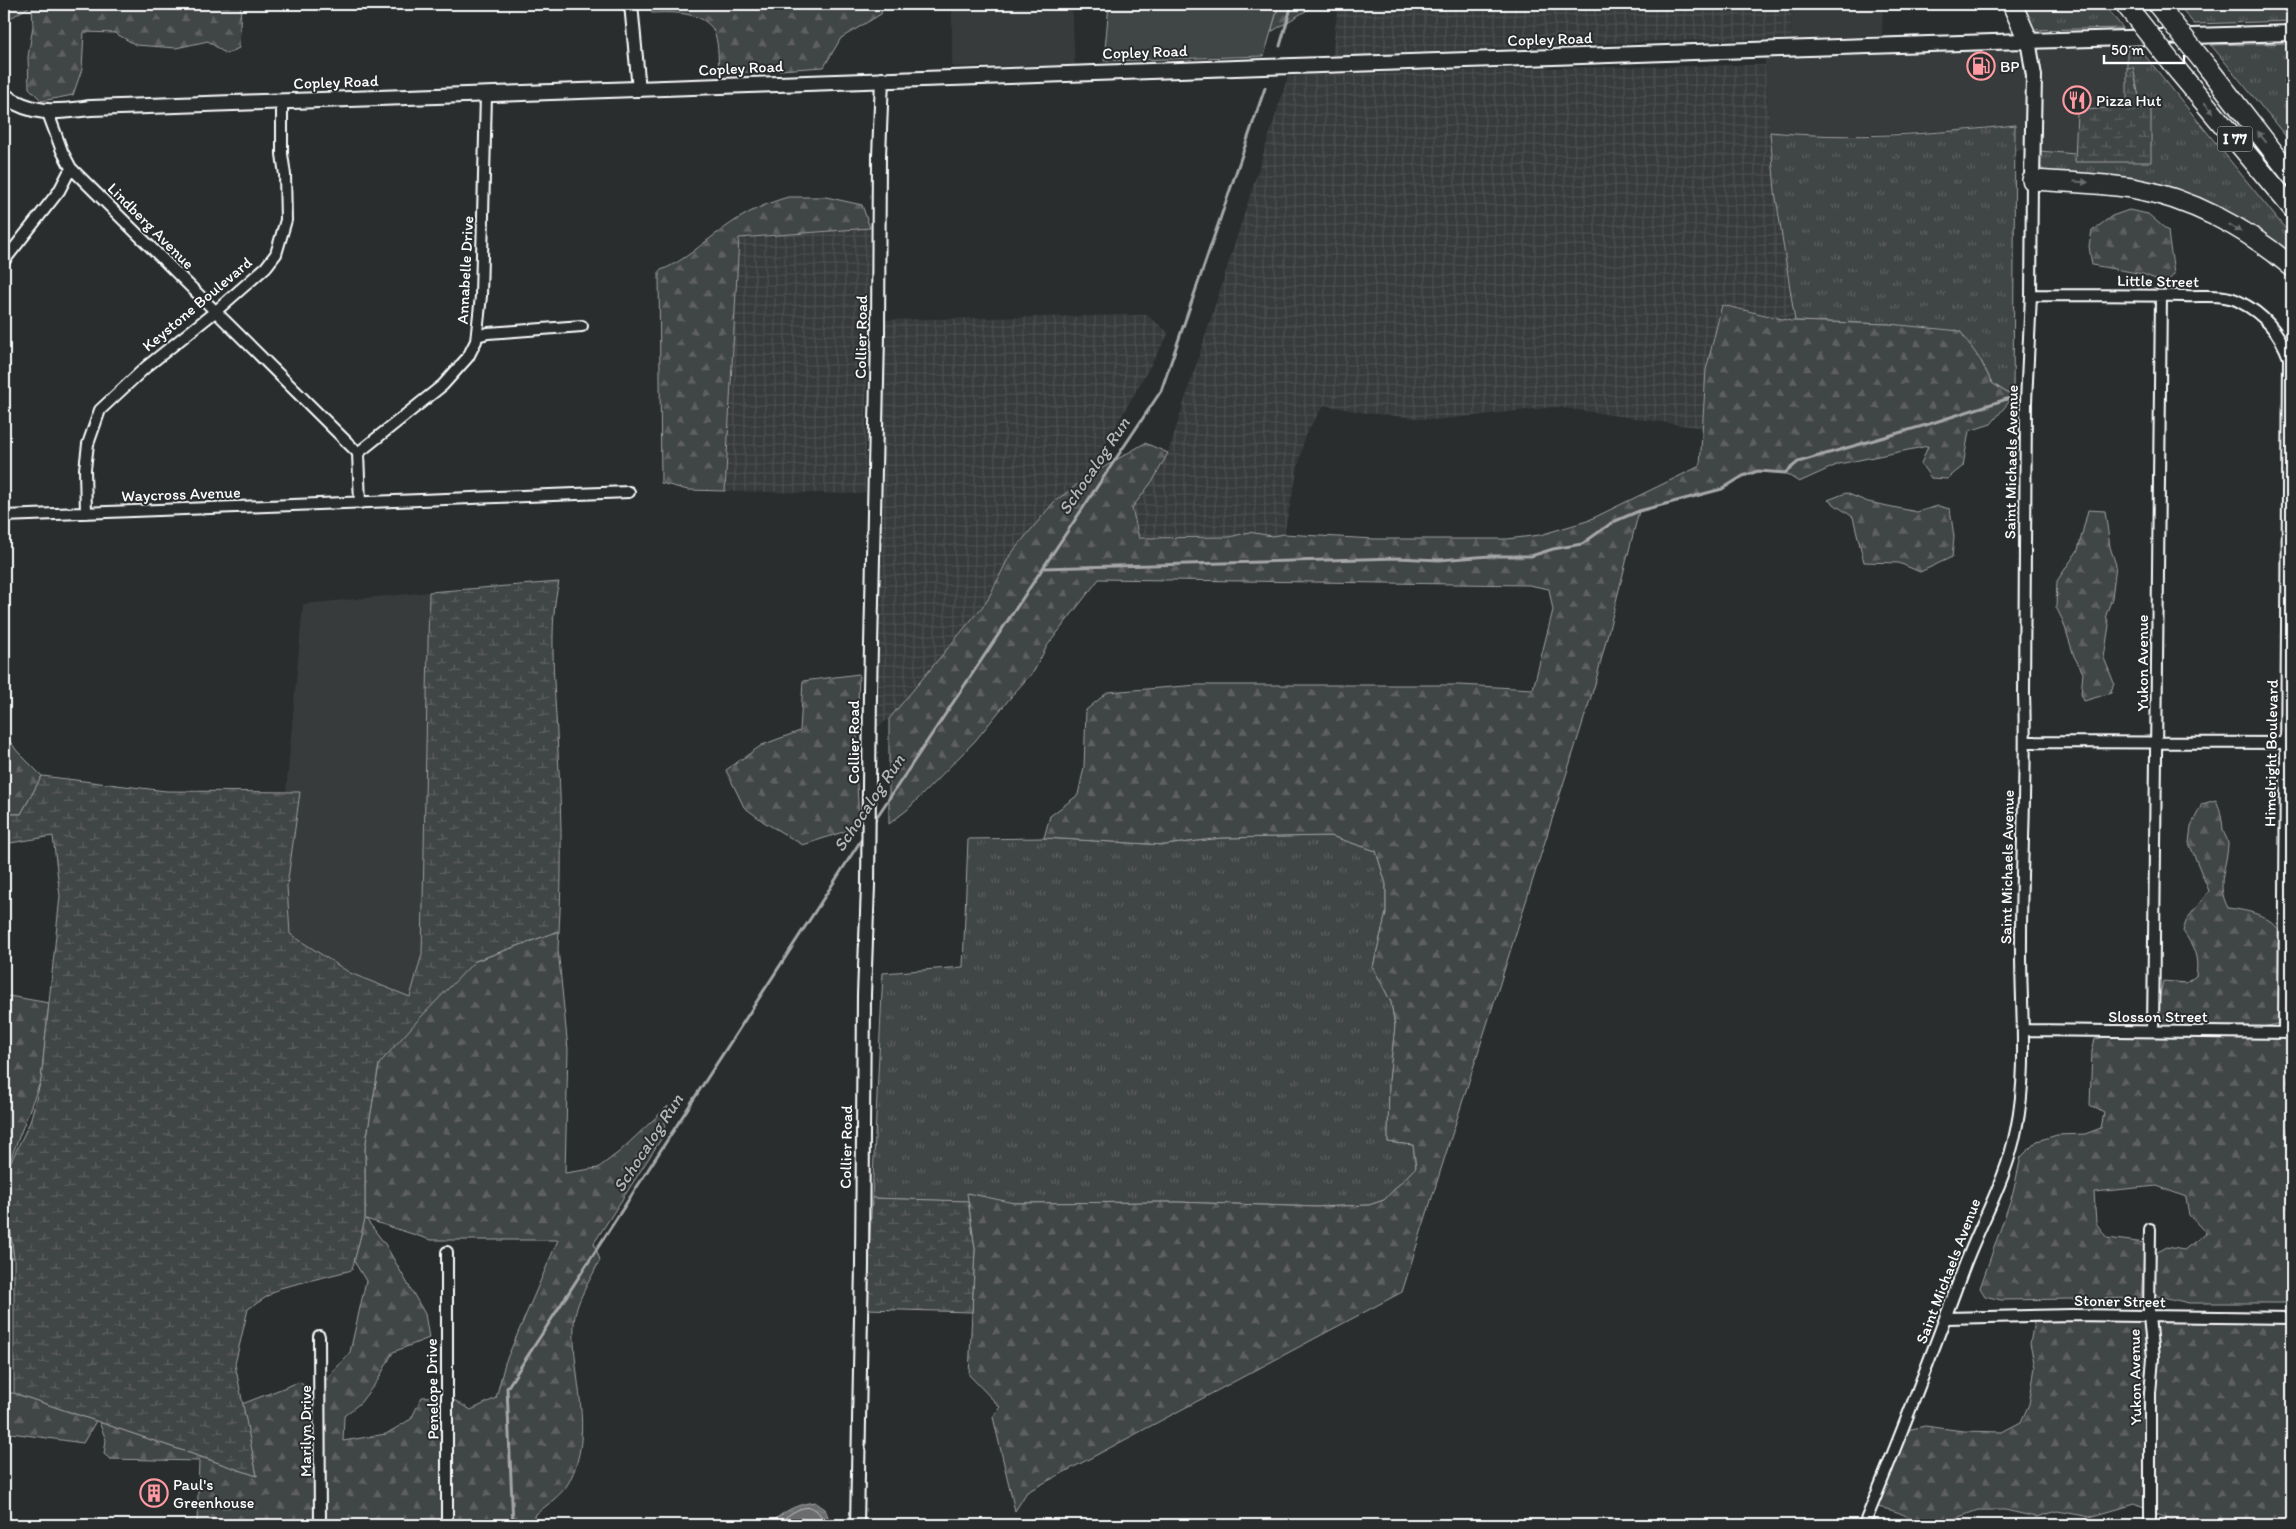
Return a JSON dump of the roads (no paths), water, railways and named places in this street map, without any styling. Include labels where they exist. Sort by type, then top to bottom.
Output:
[{"type":"highway","points":[[2012,4],[2028,40]]},
{"type":"highway","name":"I 77","points":[[2125,4],[2292,208]]},
{"type":"highway","name":"I 77","points":[[2157,4],[2292,176]]},
{"type":"highway","points":[[2032,180],[2100,184],[2134,189],[2167,198],[2225,222],[2267,248],[2292,267]]},
{"type":"main road","name":"Copley Road","points":[[4,96],[19,105],[48,113],[90,108],[639,90],[882,79],[2028,40],[2292,33]]},
{"type":"main road","points":[[2028,40],[2034,76],[2032,180]]},
{"type":"street","points":[[631,4],[639,90]]},
{"type":"street","name":"Collier Road","points":[[857,1525],[862,1265],[864,994],[869,847],[878,336],[879,156],[882,79]]},
{"type":"street","name":"Annabelle Drive","points":[[358,453],[443,385],[468,357],[477,336],[481,296],[486,95]]},
{"type":"street","name":"Keystone Boulevard","points":[[86,513],[85,469],[88,444],[100,410],[146,367],[216,311],[266,267],[276,254],[282,240],[286,220],[282,101]]},
{"type":"street","name":"Lindberg Avenue","points":[[48,113],[62,151],[72,168],[358,453]]},
{"type":"street","points":[[4,261],[59,191],[72,168]]},
{"type":"street","name":"Saint Michaels Avenue","points":[[1864,1525],[1947,1318],[1964,1266],[1995,1192],[2016,1133],[2020,1100],[2022,1030],[2020,941],[2023,787],[2026,742],[2024,684],[2026,402],[2032,295],[2032,180]]},
{"type":"street","name":"Little Street","points":[[2032,295],[2161,296],[2233,299],[2249,306],[2274,329]]},
{"type":"street","name":"Yukon Avenue","points":[[2153,1031],[2161,296]]},
{"type":"street","points":[[477,336],[488,333],[582,326]]},
{"type":"street","name":"Himelright Boulevard","points":[[2274,329],[2283,342],[2289,358],[2290,743],[2284,852],[2288,1033]]},
{"type":"street","points":[[358,453],[360,503]]},
{"type":"street","name":"Waycross Avenue","points":[[4,516],[629,492]]},
{"type":"street","points":[[2026,742],[2290,743]]},
{"type":"street","name":"Slosson Street","points":[[2022,1030],[2288,1033]]},
{"type":"street","name":"Yukon Avenue","points":[[2150,1228],[2149,1316],[2153,1358],[2150,1394],[2150,1525]]},
{"type":"street","name":"Penelope Drive","points":[[446,1252],[447,1525]]},
{"type":"street","name":"Stoner Street","points":[[1947,1318],[2072,1315],[2292,1318]]},
{"type":"street","name":"Marilyn Drive","points":[[319,1336],[320,1525]]},
{"type":"water","points":[[815,1502],[825,1509],[831,1525],[769,1525],[790,1509]]},
{"type":"waterway","name":"Schocalog Run","points":[[1280,46],[1292,4]]},
{"type":"waterway","name":"Schocalog Run","points":[[874,821],[1161,391],[1265,88]]},
{"type":"waterway","points":[[1043,568],[1398,558],[1439,560],[1490,556],[1531,556],[1553,549],[1582,544],[1613,522],[1639,511],[1722,489],[1743,476],[1758,471],[1785,473],[1798,462],[1926,425],[2013,397]]},
{"type":"waterway","name":"Schocalog Run","points":[[513,1525],[507,1388],[865,834]]},
{"type":"place","name":"BP","points":[[1981,66]]},
{"type":"place","name":"Pizza Hut","points":[[2077,100]]},
{"type":"place","name":"Paul's Greenhouse","points":[[154,1493]]}]
